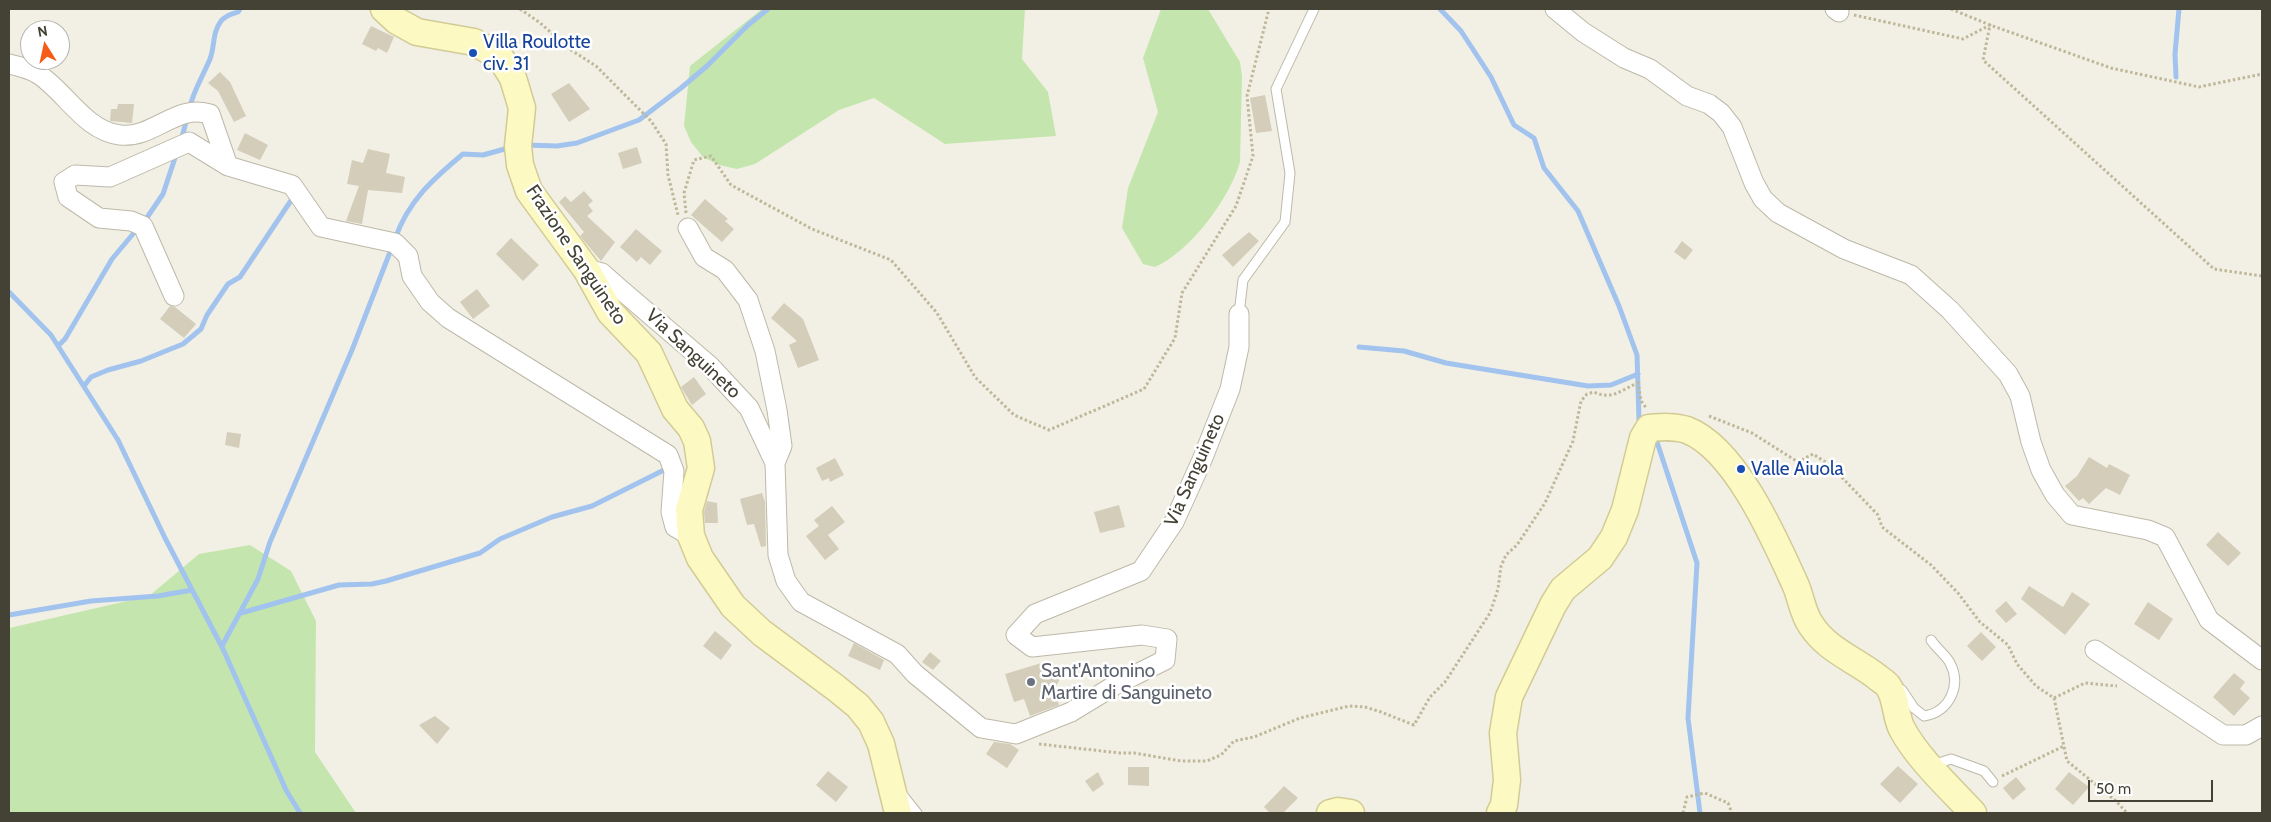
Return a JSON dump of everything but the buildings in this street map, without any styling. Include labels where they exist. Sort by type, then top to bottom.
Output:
[{"type":"street","name":"Frazione Sanguineto","points":[[384,9],[397,21],[417,32],[474,42],[500,56],[514,78],[522,108],[518,146],[520,165],[529,191],[586,269],[610,312],[649,353],[675,409],[691,428],[698,441],[701,468],[689,510],[691,536],[712,578],[733,606],[762,633],[836,688],[858,706],[871,722],[881,744],[898,813]]},
{"type":"street","points":[[1555,9],[1584,32],[1624,58],[1650,69],[1687,96],[1709,104],[1720,112],[1732,127],[1754,183],[1763,200],[1778,213],[1844,249],[1911,275],[1950,310],[2008,374],[2020,396],[2031,442],[2041,470],[2054,495],[2072,514],[2148,530],[2165,537],[2209,620],[2262,660]]},
{"type":"street","points":[[12,65],[37,73],[95,125],[119,135],[144,133],[170,118],[198,110],[210,114],[228,166]]},
{"type":"street","points":[[174,296],[143,226],[131,221],[99,218],[68,197],[64,182],[75,175],[110,177],[189,142],[228,166],[292,185],[321,227],[395,243],[408,256],[412,276],[430,302],[448,318],[668,455],[674,471],[671,512],[675,527],[691,536]]},
{"type":"street","name":"Via Sanguineto","points":[[684,223],[704,257],[725,270],[748,300],[765,352],[777,410],[782,446],[775,463]]},
{"type":"street","name":"Via Sanguineto","points":[[586,269],[602,273],[710,366],[749,408],[775,463],[778,555],[786,581],[801,602],[897,654],[915,674],[981,728],[1016,734],[1071,712],[1117,684],[1165,660],[1167,639],[1142,635],[1032,647],[1016,635],[1035,614],[1141,571],[1174,522],[1202,460],[1230,388],[1239,347],[1238,314]]},
{"type":"street","points":[[1500,813],[1504,805],[1507,780],[1502,733],[1509,697],[1553,605],[1563,589],[1600,558],[1614,537],[1625,510],[1643,438],[1650,428],[1668,426],[1686,430],[1703,439],[1730,465],[1753,499],[1796,587],[1810,625],[1831,648],[1868,670],[1888,686],[1896,706],[1900,727],[1911,744],[1973,813]]},
{"type":"street","points":[[2094,650],[2223,735],[2246,735],[2262,726]]},
{"type":"street","points":[[1330,813],[1338,811],[1352,813]]},
{"type":"lane","points":[[1238,314],[1243,280],[1285,222],[1290,173],[1276,89],[1314,9]]},
{"type":"lane","points":[[1868,670],[1888,672],[1914,708],[1924,716],[1942,710],[1954,689],[1955,674],[1949,661],[1931,640]]},
{"type":"lane","points":[[1930,766],[1951,759],[1984,772],[1993,781]]},
{"type":"lane","points":[[892,788],[902,794],[916,813]]},
{"type":"path","points":[[520,9],[539,22],[571,50],[596,66],[651,121],[666,144],[668,175],[684,223]]},
{"type":"path","points":[[684,223],[684,193],[694,160],[711,156],[731,185],[812,229],[891,260],[938,313],[975,377],[1014,415],[1049,430],[1144,389],[1175,338],[1182,293],[1236,206],[1253,156],[1247,96],[1269,9]]},
{"type":"path","points":[[1950,9],[2111,68],[2199,87],[2262,74]]},
{"type":"path","points":[[1837,10],[1963,39],[1990,25]]},
{"type":"path","points":[[1990,25],[1982,60],[2214,269],[2262,276]]},
{"type":"path","points":[[2127,813],[2116,801],[2067,761],[2054,698],[2084,683],[2153,689]]},
{"type":"path","points":[[1993,781],[2064,746]]},
{"type":"path","points":[[1683,813],[1687,797],[1704,793],[1728,803],[1732,813]]},
{"type":"green space","points":[[762,9],[1025,9],[1022,59],[1048,92],[1056,136],[945,144],[874,98],[839,110],[755,164],[737,169],[719,165],[703,157],[691,142],[684,126],[690,66]]},
{"type":"green space","points":[[1161,9],[1208,9],[1240,62],[1242,76],[1240,162],[1235,176],[1218,207],[1195,237],[1168,260],[1155,267],[1143,264],[1122,228],[1128,188],[1158,112],[1143,58]]},
{"type":"green space","points":[[250,545],[291,571],[316,621],[315,752],[356,813],[9,813],[9,628],[149,596],[199,554]]},
{"type":"waterway","points":[[189,110],[210,59],[218,26],[225,17],[238,12],[240,9]]},
{"type":"waterway","points":[[525,145],[557,146],[577,143],[639,120],[707,66],[748,25],[768,9]]},
{"type":"waterway","points":[[1440,9],[1461,31],[1491,77],[1514,125],[1534,138],[1544,168],[1578,211],[1619,306],[1637,355],[1639,420]]},
{"type":"waterway","points":[[2176,77],[2175,54],[2179,9]]},
{"type":"waterway","points":[[181,141],[187,118]]},
{"type":"waterway","points":[[395,239],[400,225],[414,202],[442,172],[463,154],[483,155],[512,147]]},
{"type":"waterway","points":[[144,222],[163,194],[177,152]]},
{"type":"waterway","points":[[84,386],[91,377],[141,361],[183,344],[201,329],[207,315],[228,284],[240,277],[294,196]]},
{"type":"waterway","points":[[58,346],[65,339],[112,259],[138,228]]},
{"type":"waterway","points":[[222,646],[258,579],[270,542],[352,350],[392,247]]},
{"type":"waterway","points":[[9,292],[51,335],[118,440],[165,538],[223,649],[286,790],[300,813]]},
{"type":"waterway","points":[[1359,347],[1404,351],[1446,363],[1588,386],[1611,385],[1638,374]]},
{"type":"waterway","points":[[1656,439],[1697,563],[1688,718],[1700,813]]},
{"type":"waterway","points":[[241,613],[339,585],[372,584],[386,581],[480,553],[500,539],[552,517],[592,506],[668,468]]},
{"type":"waterway","points":[[9,615],[91,601],[158,596],[192,590]]},
{"type":"place","name":"Villa Roulotte civ. 31","points":[[473,53]]},
{"type":"place","name":"Valle Aiuola","points":[[1741,469]]},
{"type":"place","name":"Sant'Antonino Martire di Sanguineto","points":[[1031,682]]}]
